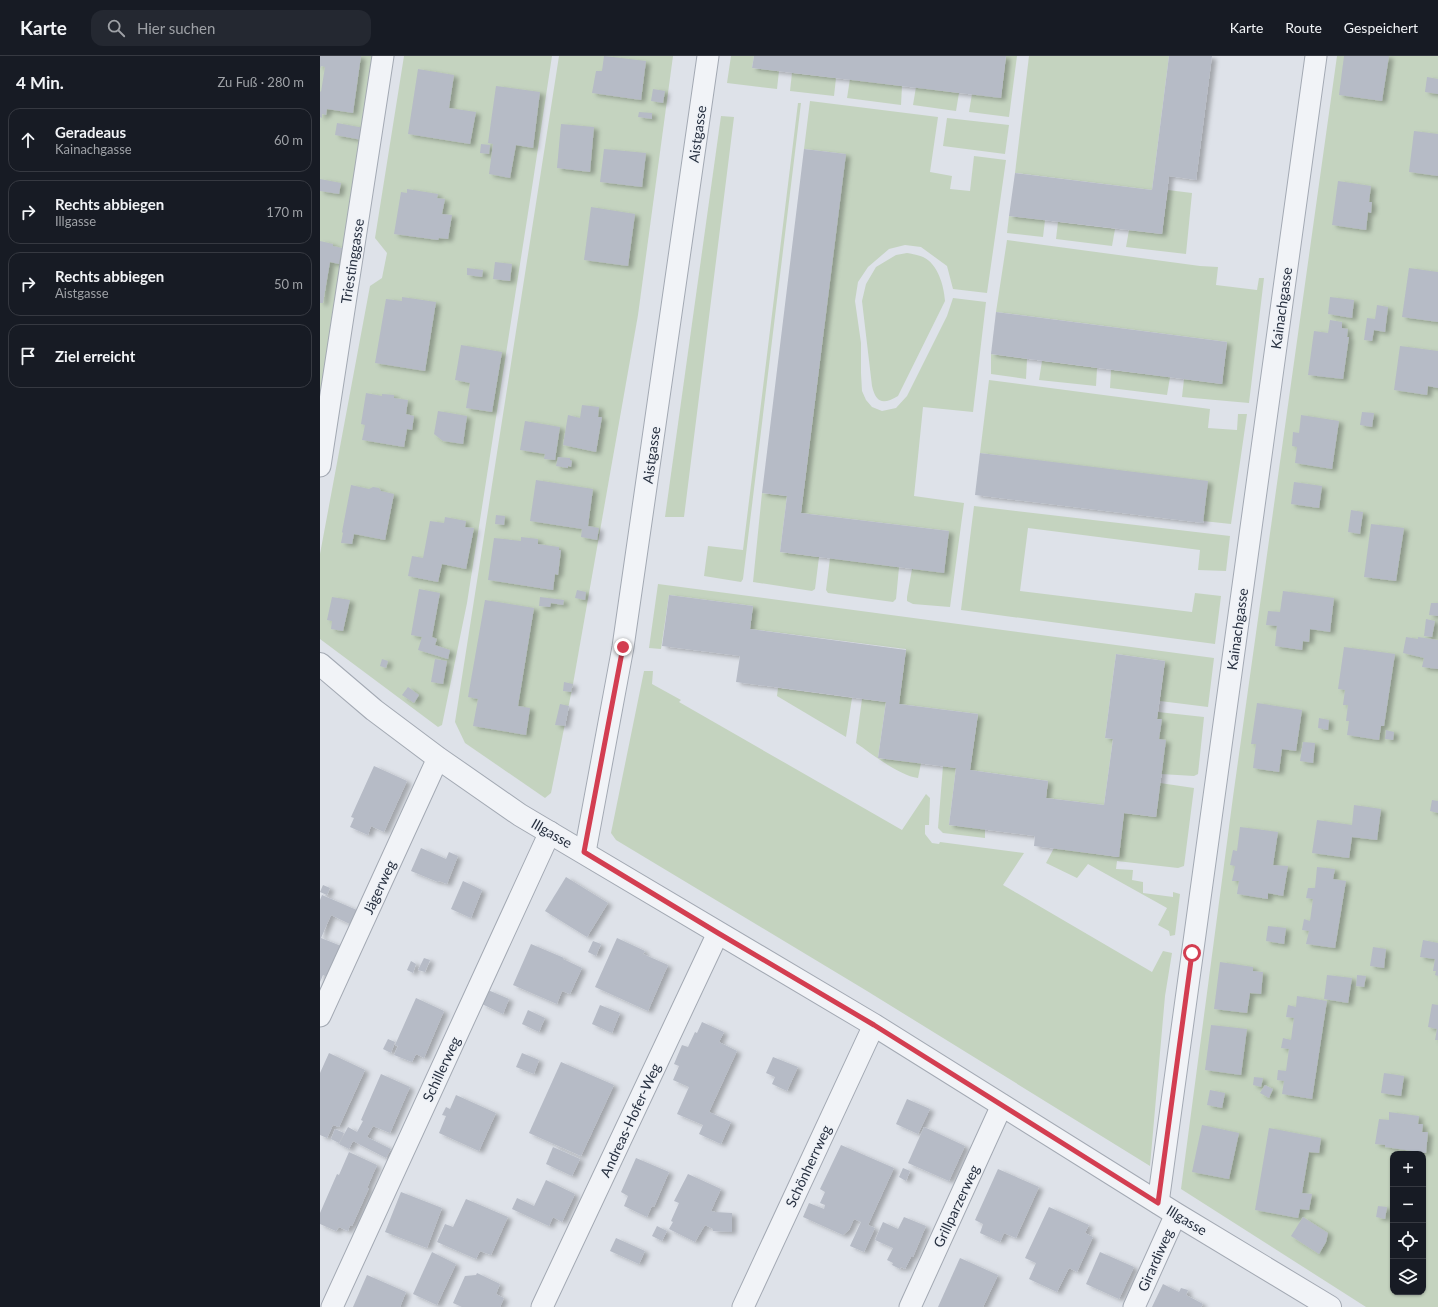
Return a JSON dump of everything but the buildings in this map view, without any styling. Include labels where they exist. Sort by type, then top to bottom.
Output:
[{"type":"street","name":"Triestinggasse","points":[[320,466],[384,56]]},
{"type":"street","name":"Aistgasse","points":[[584,852],[623,647],[708,56]]},
{"type":"street","name":"Kainachgasse","points":[[1167,1208],[1316,56]]},
{"type":"street","name":"Illgasse","points":[[320,664],[374,710],[438,758],[520,815],[874,1025],[1167,1208],[1330,1307]]},
{"type":"street","name":"Jägerweg","points":[[320,1016],[438,758]]},
{"type":"street","name":"Schillerweg","points":[[332,1307],[550,832]]},
{"type":"street","name":"Andreas-Hofer-Weg","points":[[542,1307],[718,933]]},
{"type":"street","name":"Schönherrweg","points":[[743,1307],[874,1025]]},
{"type":"street","name":"Grillparzerweg","points":[[910,1307],[1002,1105]]},
{"type":"street","name":"Girardiweg","points":[[1134,1307],[1167,1208]]},
{"type":"green space","points":[[320,56],[379,56],[320,410]]},
{"type":"green space","points":[[404,56],[552,56],[467,603],[442,725],[438,727],[320,639],[320,554],[370,286],[382,278],[387,253],[375,238]]},
{"type":"green space","points":[[559,56],[673,56],[638,315],[573,684],[551,793],[545,798],[465,743],[455,722]]},
{"type":"green space","points":[[731,56],[754,56],[752,68],[779,71],[777,89],[727,83]]},
{"type":"green space","points":[[1006,56],[1017,56],[1009,117],[969,112],[972,94],[1001,97]]},
{"type":"green space","points":[[1029,56],[1169,56],[1152,190],[1015,173]]},
{"type":"green space","points":[[1337,56],[1438,56],[1438,1307],[1366,1307],[1181,1189],[1233,797]]},
{"type":"green space","points":[[792,73],[836,78],[834,96],[790,91]]},
{"type":"green space","points":[[850,79],[902,86],[901,105],[847,98]]},
{"type":"green space","points":[[916,87],[959,93],[956,111],[913,105]]},
{"type":"green space","points":[[810,101],[938,117],[930,172],[952,176],[950,189],[970,191],[974,156],[1006,160],[987,293],[953,289],[947,266],[921,247],[905,245],[889,249],[868,267],[858,282],[855,301],[861,343],[862,391],[866,400],[872,407],[882,411],[896,408],[907,396],[947,316],[953,298],[986,302],[973,412],[923,407],[914,496],[964,503],[950,607],[913,604],[907,601],[912,569],[949,531],[801,513],[845,154],[804,149]]},
{"type":"green space","points":[[798,103],[801,103],[743,579],[741,582],[704,576],[708,546],[743,550]]},
{"type":"green space","points":[[721,116],[734,117],[684,517],[665,517]]},
{"type":"green space","points":[[947,118],[1009,125],[1005,154],[943,146]]},
{"type":"green space","points":[[1168,190],[1192,193],[1186,254],[1126,247],[1129,230],[1162,234]]},
{"type":"green space","points":[[1009,216],[1045,220],[1043,237],[1007,233]]},
{"type":"green space","points":[[1058,222],[1115,229],[1112,246],[1056,239]]},
{"type":"green space","points":[[1007,240],[1200,266],[1218,267],[1216,285],[1257,290],[1259,278],[1264,278],[1249,403],[1182,397],[1184,379],[1222,384],[1227,342],[996,312]]},
{"type":"green space","points":[[907,253],[923,257],[933,265],[942,282],[945,301],[898,396],[888,401],[881,401],[876,396],[872,386],[862,301],[866,284],[876,267],[896,255]]},
{"type":"green space","points":[[991,354],[1027,359],[1026,379],[991,374]]},
{"type":"green space","points":[[1042,361],[1097,368],[1096,386],[1039,380]]},
{"type":"green space","points":[[1111,370],[1170,377],[1167,395],[1110,388]]},
{"type":"green space","points":[[989,380],[1210,409],[1208,428],[1237,430],[1238,414],[1247,414],[1231,524],[1203,521],[1056,463],[980,453]]},
{"type":"green space","points":[[762,493],[787,496],[780,552],[819,557],[815,589],[812,591],[753,582]]},
{"type":"green space","points":[[974,506],[1230,536],[1226,571],[1198,570],[1200,550],[1028,528],[1020,591],[1192,612],[1195,593],[1221,596],[1215,644],[961,610]]},
{"type":"green space","points":[[830,558],[899,567],[896,599],[893,602],[828,593],[826,590]]},
{"type":"green space","points":[[658,584],[1214,658],[1208,707],[1160,701],[1165,661],[1116,654],[1105,738],[1113,739],[1104,805],[1046,798],[1048,781],[970,770],[978,714],[899,704],[906,649],[750,629],[753,606],[669,595],[661,649],[649,648]]},
{"type":"green space","points":[[644,671],[653,671],[652,684],[681,700],[679,702],[902,830],[926,794],[930,798],[929,825],[925,825],[925,834],[932,843],[939,844],[940,842],[1024,853],[1003,885],[1152,972],[1163,951],[1172,953],[1165,996],[1150,1166],[867,991],[616,840],[611,833]]},
{"type":"green space","points":[[778,688],[852,698],[846,737],[777,696]]},
{"type":"green space","points":[[862,699],[886,702],[878,758],[856,743]]},
{"type":"green space","points":[[1158,712],[1204,717],[1198,774],[1194,776],[1161,774],[1157,719]]},
{"type":"green space","points":[[878,758],[921,763],[918,778],[903,773]]},
{"type":"green space","points":[[943,766],[956,768],[949,825],[985,829],[985,838],[943,833],[938,828]]},
{"type":"green space","points":[[1160,783],[1194,788],[1184,866],[1178,868],[1117,861],[1116,869],[1133,870],[1132,880],[1143,882],[1143,893],[1173,897],[1173,892],[1180,894],[1175,935],[1170,936],[1169,931],[1158,925],[1167,908],[1088,864],[1077,878],[1046,863],[1054,848],[1118,857],[1124,813],[1156,817]]},
{"type":"route","points":[[623,647],[584,852],[874,1025],[1158,1203],[1192,953]]}]
